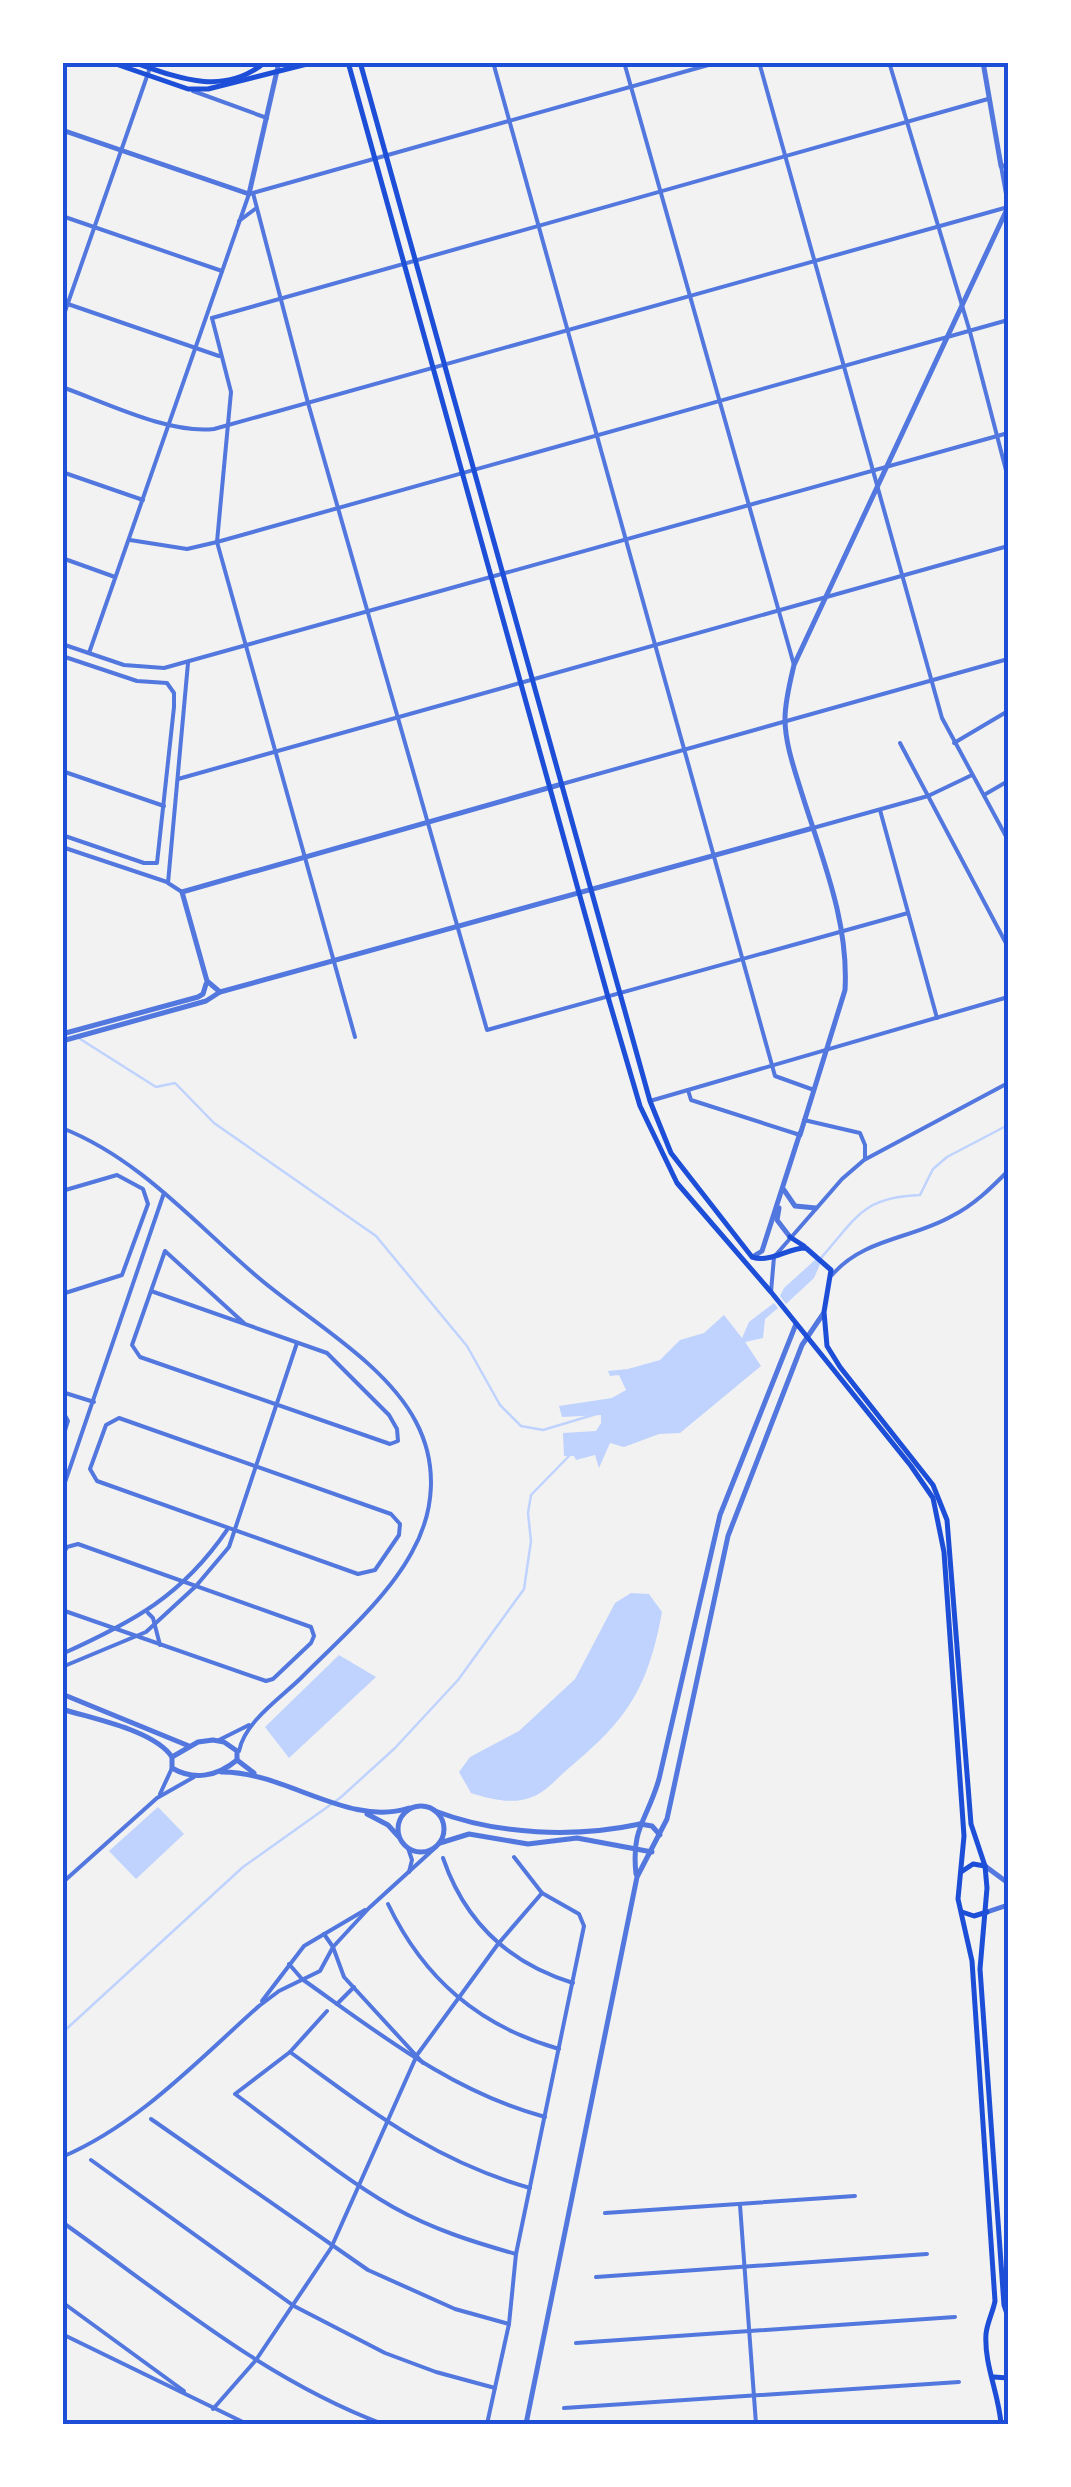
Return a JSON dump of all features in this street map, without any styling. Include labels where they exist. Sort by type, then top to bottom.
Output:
[{"type":"main road","points":[[110,62],[212,83],[246,76],[265,62]]},
{"type":"main road","points":[[133,62],[188,89],[217,88],[315,62]]},
{"type":"main road","points":[[348,62],[640,1106],[677,1184],[809,1338],[911,1466],[937,1509],[944,1552],[963,1824],[958,1890],[972,1960],[995,2301],[986,2334],[1004,2424]]},
{"type":"main road","points":[[360,62],[650,1101],[671,1153],[752,1256],[760,1259],[790,1250],[809,1250]]},
{"type":"main road","points":[[790,1237],[828,1266],[832,1276],[824,1312],[826,1346],[918,1462],[943,1506],[952,1552],[971,1824],[985,1866],[987,1912],[980,1969],[1008,2318],[988,2324]]},
{"type":"main road","points":[[960,1873],[967,1866],[985,1866]]},
{"type":"main road","points":[[961,1912],[974,1916],[987,1912]]},
{"type":"main road","points":[[992,2376],[1008,2378]]},
{"type":"main road","points":[[1004,2424],[1008,2392]]},
{"type":"street","points":[[89,653],[251,194],[279,62]]},
{"type":"street","points":[[493,62],[775,1076],[814,1090]]},
{"type":"street","points":[[624,62],[794,665]]},
{"type":"street","points":[[62,130],[251,194],[719,62]]},
{"type":"street","points":[[759,62],[932,680],[954,743],[1008,840]]},
{"type":"street","points":[[889,62],[963,307],[1008,478]]},
{"type":"street","points":[[1006,194],[1005,166],[988,99],[986,62],[1008,63]]},
{"type":"street","points":[[62,320],[150,69]]},
{"type":"street","points":[[188,89],[267,118]]},
{"type":"street","points":[[210,317],[988,99]]},
{"type":"street","points":[[251,194],[486,1030],[908,913]]},
{"type":"street","points":[[62,387],[194,431],[229,426],[1008,207]]},
{"type":"street","points":[[752,1256],[762,1251],[784,1190],[845,990],[844,932],[792,762],[785,722],[794,665],[1008,207]]},
{"type":"street","points":[[239,221],[256,209]]},
{"type":"street","points":[[62,216],[222,271]]},
{"type":"street","points":[[65,303],[221,356]]},
{"type":"street","points":[[210,317],[231,392],[217,542],[355,1037]]},
{"type":"street","points":[[130,540],[187,549],[217,542],[1008,320]]},
{"type":"street","points":[[62,644],[147,670],[188,663],[1008,433]]},
{"type":"street","points":[[62,472],[143,500]]},
{"type":"street","points":[[178,779],[1008,546]]},
{"type":"street","points":[[62,558],[116,577]]},
{"type":"street","points":[[62,656],[137,681],[171,686],[174,707],[160,856],[152,864],[62,835]]},
{"type":"street","points":[[182,892],[1008,659]]},
{"type":"street","points":[[168,883],[188,663]]},
{"type":"street","points":[[954,743],[1008,711]]},
{"type":"street","points":[[900,743],[1008,947]]},
{"type":"street","points":[[62,770],[164,806]]},
{"type":"street","points":[[62,1038],[206,1002],[220,992],[331,960],[880,810],[928,796],[972,775]]},
{"type":"street","points":[[984,794],[1008,781]]},
{"type":"street","points":[[880,810],[937,1018]]},
{"type":"street","points":[[62,847],[168,883],[182,892],[207,981],[198,997],[62,1038]]},
{"type":"street","points":[[207,981],[220,992]]},
{"type":"street","points":[[650,1101],[1008,998]]},
{"type":"street","points":[[772,1293],[774,1257],[864,1160],[1008,1083]]},
{"type":"street","points":[[688,1090],[691,1100],[800,1135]]},
{"type":"street","points":[[804,1120],[860,1132],[865,1145],[864,1160]]},
{"type":"street","points":[[62,1128],[88,1138],[132,1167],[390,1386],[416,1422],[430,1466],[429,1510],[400,1572],[257,1720],[245,1734],[238,1758],[222,1772]]},
{"type":"street","points":[[832,1276],[853,1254],[952,1216],[978,1199],[1008,1171]]},
{"type":"street","points":[[62,1191],[118,1175],[143,1189],[148,1204],[122,1275],[62,1294]]},
{"type":"street","points":[[784,1190],[795,1206],[816,1208]]},
{"type":"street","points":[[62,1491],[164,1194]]},
{"type":"street","points":[[780,1200],[777,1220],[790,1237]]},
{"type":"street","points":[[151,1291],[245,1324],[297,1341],[334,1359],[384,1408],[400,1438],[390,1444],[140,1357],[132,1345],[165,1251],[245,1324]]},
{"type":"street","points":[[637,1878],[668,1819],[728,1536],[802,1345],[824,1312]]},
{"type":"street","points":[[526,2424],[637,1878],[635,1836],[659,1779],[720,1514],[796,1324]]},
{"type":"street","points":[[62,1667],[146,1632],[196,1586],[229,1547],[297,1341]]},
{"type":"street","points":[[62,1392],[94,1402]]},
{"type":"street","points":[[62,1410],[68,1416],[62,1440]]},
{"type":"street","points":[[119,1418],[254,1466],[391,1514],[400,1524],[400,1535],[370,1573],[358,1574],[97,1481],[90,1468],[106,1424],[119,1418]]},
{"type":"street","points":[[62,1654],[147,1612],[185,1582],[232,1529]]},
{"type":"street","points":[[62,1556],[71,1544],[78,1544],[310,1627],[312,1643],[270,1680],[62,1610]]},
{"type":"street","points":[[147,1612],[155,1622],[160,1644]]},
{"type":"street","points":[[76,1648],[80,1658]]},
{"type":"street","points":[[62,1694],[189,1746]]},
{"type":"street","points":[[62,1709],[163,1746],[172,1757],[172,1768],[157,1798]]},
{"type":"street","points":[[219,1740],[257,1720]]},
{"type":"street","points":[[172,1757],[189,1746],[219,1740],[233,1747],[238,1758],[256,1775]]},
{"type":"street","points":[[172,1768],[198,1776]]},
{"type":"street","points":[[62,1883],[157,1798],[198,1776],[222,1772],[256,1775],[350,1806],[388,1825],[408,1848],[412,1860],[408,1874]]},
{"type":"street","points":[[360,1810],[390,1814],[425,1806],[455,1819],[510,1830],[608,1831],[640,1824],[652,1826],[660,1835]]},
{"type":"street","points":[[402,1841],[398,1827],[410,1808]]},
{"type":"street","points":[[62,2158],[98,2142],[128,2122],[259,2006],[320,1970],[333,1947],[369,1908],[438,1845],[443,1822],[435,1811]]},
{"type":"street","points":[[408,1848],[425,1852],[469,1834],[528,1844],[577,1838],[652,1852]]},
{"type":"street","points":[[487,2424],[509,2324],[516,2254],[584,1921],[577,1912],[542,1893],[514,1857]]},
{"type":"street","points":[[443,1858],[462,1902],[498,1944],[530,1966],[573,1983]]},
{"type":"street","points":[[985,1866],[1008,1882]]},
{"type":"street","points":[[213,2408],[256,2360],[331,2248],[416,2058],[456,1998],[542,1893]]},
{"type":"street","points":[[388,1904],[415,1954],[456,1998],[503,2029],[559,2049]]},
{"type":"street","points":[[987,1912],[1008,1905]]},
{"type":"street","points":[[259,2006],[304,1946],[369,1908]]},
{"type":"street","points":[[324,1934],[340,1970],[416,2058]]},
{"type":"street","points":[[289,1964],[302,1980],[424,2064],[477,2094],[545,2117]]},
{"type":"street","points":[[337,2004],[354,1987]]},
{"type":"street","points":[[327,2011],[290,2052],[236,2094],[359,2186],[434,2227],[516,2254]]},
{"type":"street","points":[[290,2052],[386,2122],[455,2162],[530,2188]]},
{"type":"street","points":[[151,2119],[331,2248],[411,2291],[455,2309],[509,2324]]},
{"type":"street","points":[[91,2160],[294,2306],[385,2353],[495,2388]]},
{"type":"street","points":[[605,2213],[854,2196]]},
{"type":"street","points":[[740,2204],[756,2424]]},
{"type":"street","points":[[62,2222],[256,2360],[300,2387],[384,2424]]},
{"type":"street","points":[[596,2277],[927,2254]]},
{"type":"street","points":[[62,2302],[190,2396]]},
{"type":"street","points":[[576,2343],[955,2317]]},
{"type":"street","points":[[62,2334],[247,2424]]},
{"type":"street","points":[[115,2361],[125,2347]]},
{"type":"street","points":[[564,2408],[960,2382]]},
{"type":"water","points":[[816,1259],[821,1262],[814,1278],[786,1304],[780,1296],[784,1288]]},
{"type":"water","points":[[774,1303],[778,1308],[765,1319],[763,1338],[745,1342],[761,1366],[680,1433],[659,1434],[624,1447],[610,1443],[599,1468],[595,1455],[576,1460],[574,1456],[564,1456],[563,1433],[596,1431],[601,1415],[562,1417],[559,1406],[612,1398],[626,1390],[619,1375],[610,1376],[608,1371],[660,1360],[680,1340],[704,1333],[724,1315],[742,1338],[749,1322]]},
{"type":"water","points":[[631,1593],[649,1594],[662,1612],[650,1662],[621,1717],[537,1795],[509,1801],[471,1793],[459,1772],[470,1757],[519,1731],[575,1679],[615,1603]]},
{"type":"water","points":[[339,1655],[376,1677],[289,1758],[265,1727]]},
{"type":"water","points":[[158,1807],[184,1834],[136,1879],[109,1851]]},
{"type":"waterway","points":[[77,1037],[156,1087],[175,1083],[214,1123],[376,1236],[467,1346],[500,1405],[521,1426],[543,1430],[603,1412]]},
{"type":"waterway","points":[[820,1259],[861,1213],[885,1200],[920,1195],[933,1169],[947,1157],[1008,1125]]},
{"type":"waterway","points":[[62,2033],[243,1867],[340,1798],[395,1748],[458,1680],[524,1589],[531,1541],[531,1495],[569,1456]]}]
